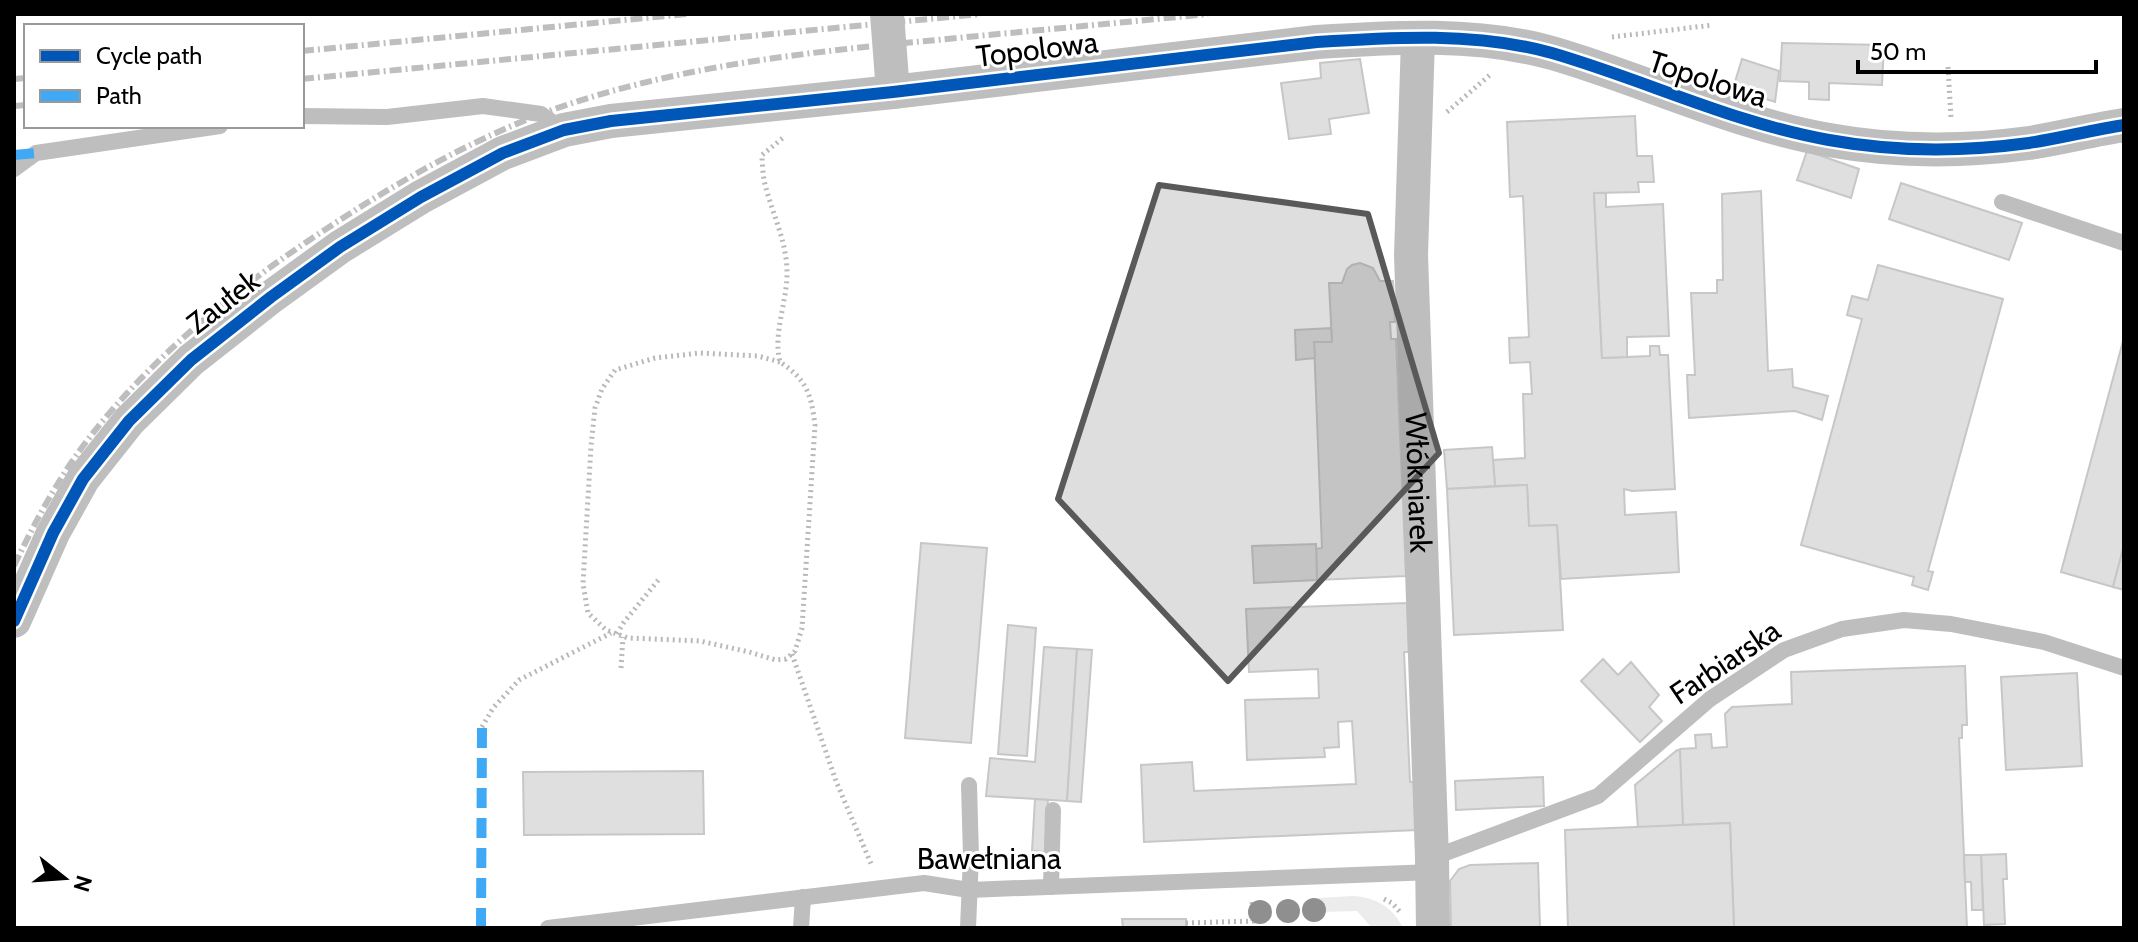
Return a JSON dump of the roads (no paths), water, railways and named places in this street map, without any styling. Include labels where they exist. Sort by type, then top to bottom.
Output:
[{"type":"street","points":[[887,14],[893,92]]},
{"type":"street","name":"Topolowa","points":[[564,130],[621,120],[1376,38],[1491,41],[1550,53],[1740,118],[1872,147],[1900,150],[2001,146],[2124,125]]},
{"type":"street","name":"Włókniarek","points":[[1418,39],[1411,255],[1433,865],[1419,923]]},
{"type":"street","name":"Zaułek","points":[[14,621],[53,533],[83,479],[129,421],[191,360],[340,247],[421,197],[503,153],[564,130]]},
{"type":"lane","points":[[304,116],[387,117],[483,106],[541,114],[564,130]]},
{"type":"lane","points":[[14,169],[36,153],[206,128]]},
{"type":"lane","points":[[2002,202],[2124,243]]},
{"type":"lane","name":"Farbiarska","points":[[1433,865],[1598,796],[1710,699],[1784,650],[1842,629],[1904,620],[1951,624],[2044,642],[2124,668]]},
{"type":"lane","points":[[968,928],[971,856],[969,785]]},
{"type":"lane","points":[[1051,887],[1053,810]]},
{"type":"lane","name":"Bawełniana","points":[[548,928],[924,883],[969,890],[1433,865]]},
{"type":"lane","points":[[801,928],[803,897]]},
{"type":"railway","points":[[304,51],[687,14]]},
{"type":"railway","points":[[304,79],[981,14]]},
{"type":"railway","points":[[14,566],[55,488],[92,434],[142,378],[198,324],[286,256],[378,196],[474,143],[541,114],[589,98],[637,84],[737,64],[887,45],[1208,14]]},
{"type":"railway","points":[[14,79],[24,78]]},
{"type":"railway","points":[[14,106],[24,105]]}]
